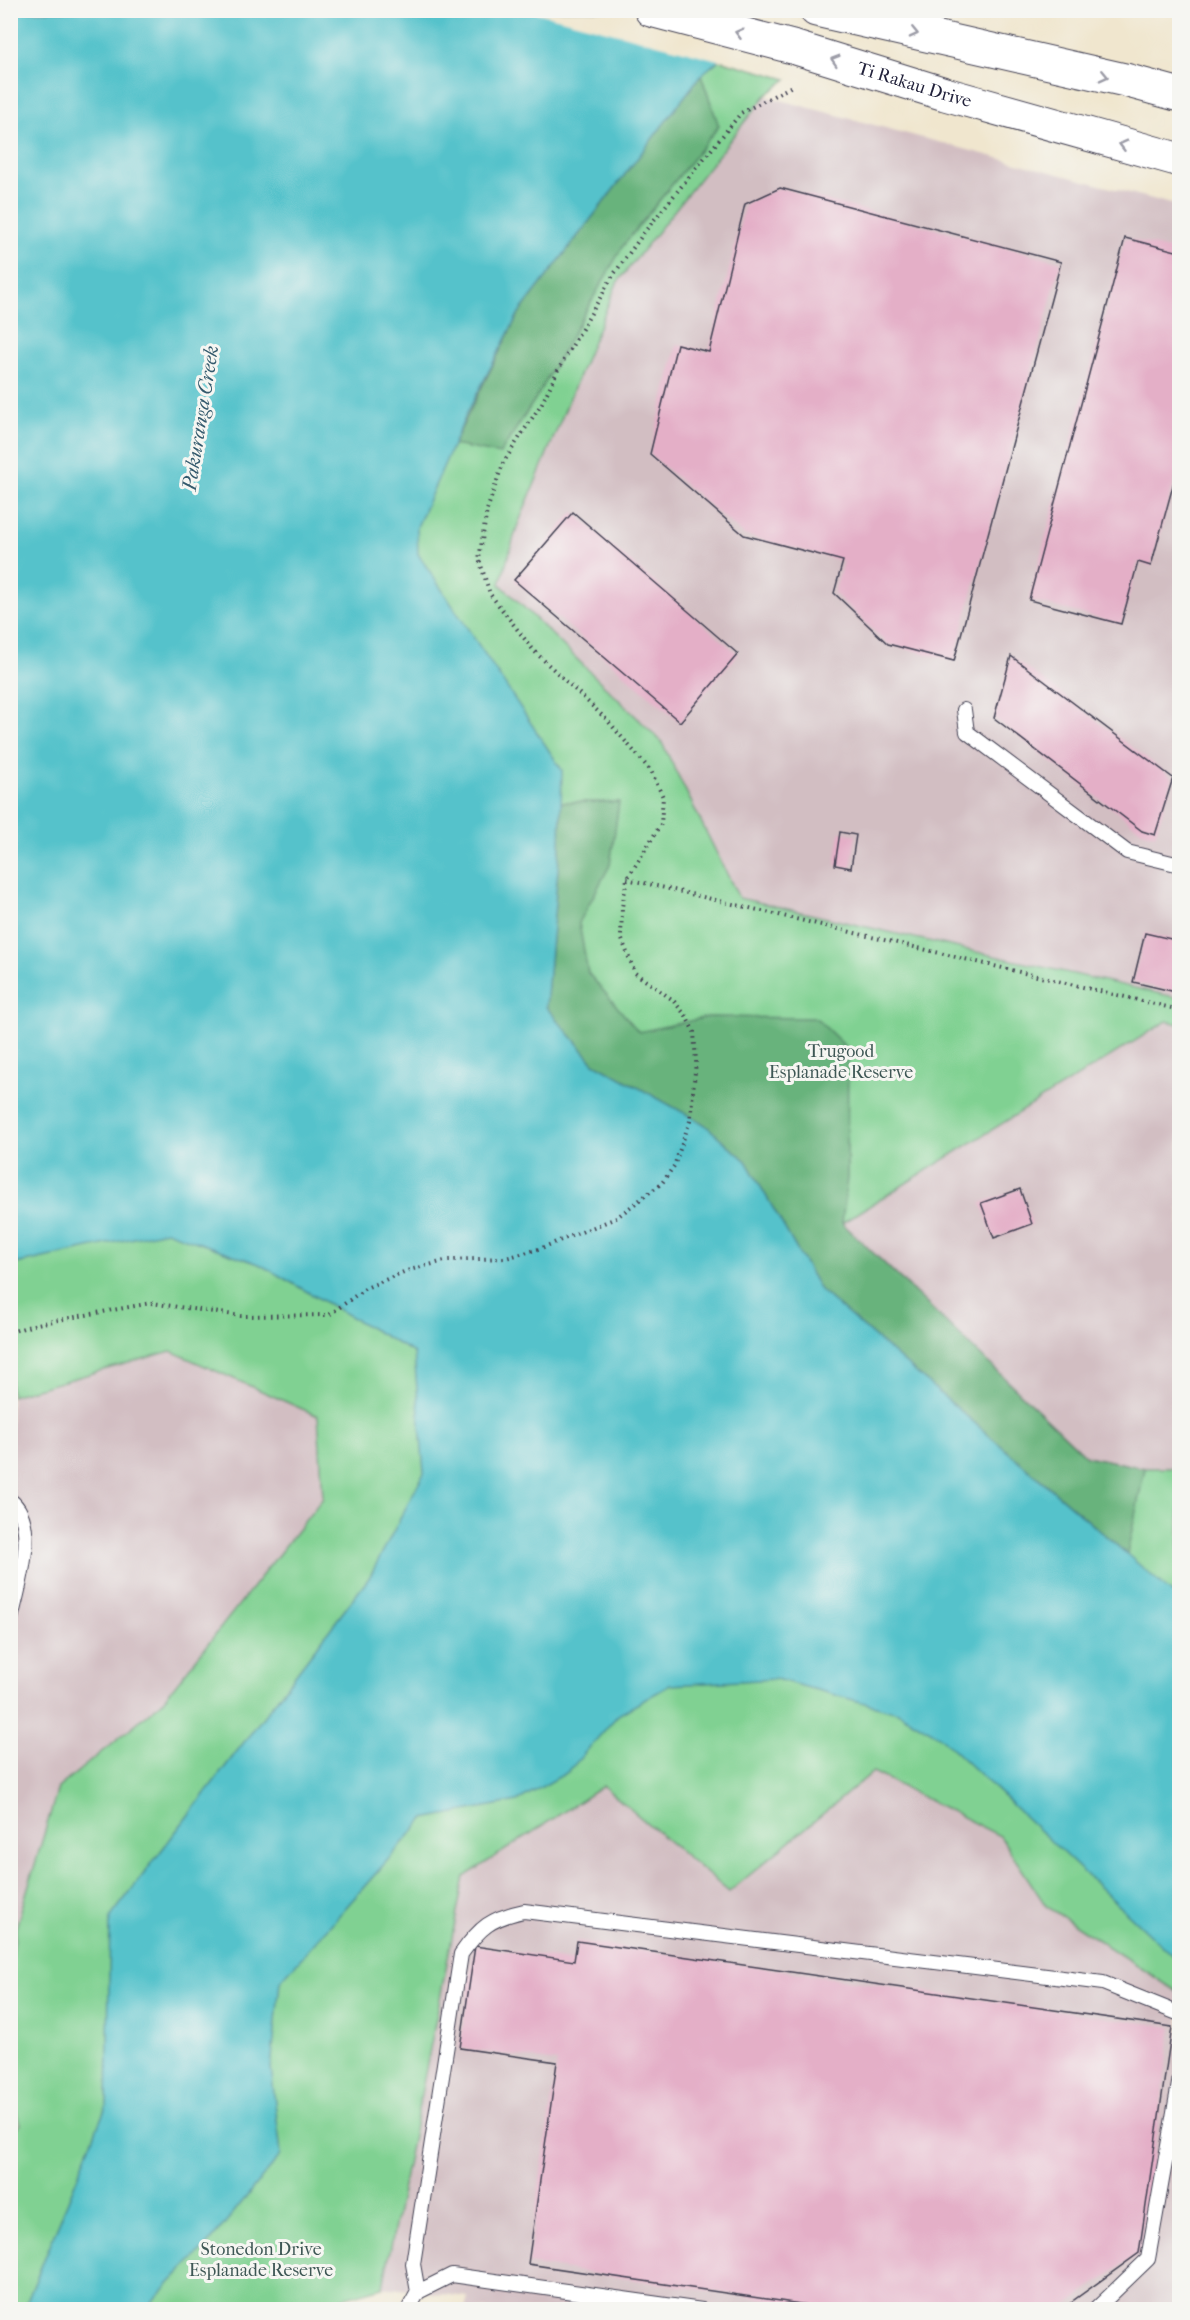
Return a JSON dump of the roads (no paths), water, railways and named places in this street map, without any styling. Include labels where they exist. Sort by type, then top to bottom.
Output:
[{"type":"main road","name":"Ti Rakau Drive","points":[[651,10],[795,48],[945,94],[1179,160]]},
{"type":"main road","points":[[816,10],[1125,80],[1179,95]]},
{"type":"lane","points":[[964,710],[967,732],[1127,852],[1179,865]]},
{"type":"lane","points":[[10,1500],[16,1504],[23,1517],[27,1536],[10,1623]]},
{"type":"lane","points":[[418,2292],[413,2264],[461,1954],[476,1934],[501,1916],[524,1911],[1103,1983],[1179,2014]]},
{"type":"lane","points":[[1095,2310],[1148,2259],[1179,2078]]},
{"type":"lane","points":[[408,2310],[418,2292],[452,2276],[702,2310]]},
{"type":"water","name":"Pakuranga Creek","points":[[10,11],[752,11],[719,60],[701,75],[519,313],[466,415],[417,527],[418,554],[562,770],[560,846],[546,1007],[594,1063],[704,1124],[746,1161],[820,1290],[1179,1599],[1179,1962],[939,1736],[898,1712],[776,1679],[670,1685],[618,1715],[568,1772],[517,1801],[424,1819],[280,1982],[271,2068],[281,2154],[209,2243],[145,2309],[24,2309],[107,2104],[110,1918],[369,1578],[424,1473],[414,1353],[259,1264],[166,1231],[11,1265]]},
{"type":"park label","name":"Trugood Esplanade Reserve","points":[[841,1061]]},
{"type":"park label","name":"Stonedon Drive Esplanade Reserve","points":[[261,2259]]}]
